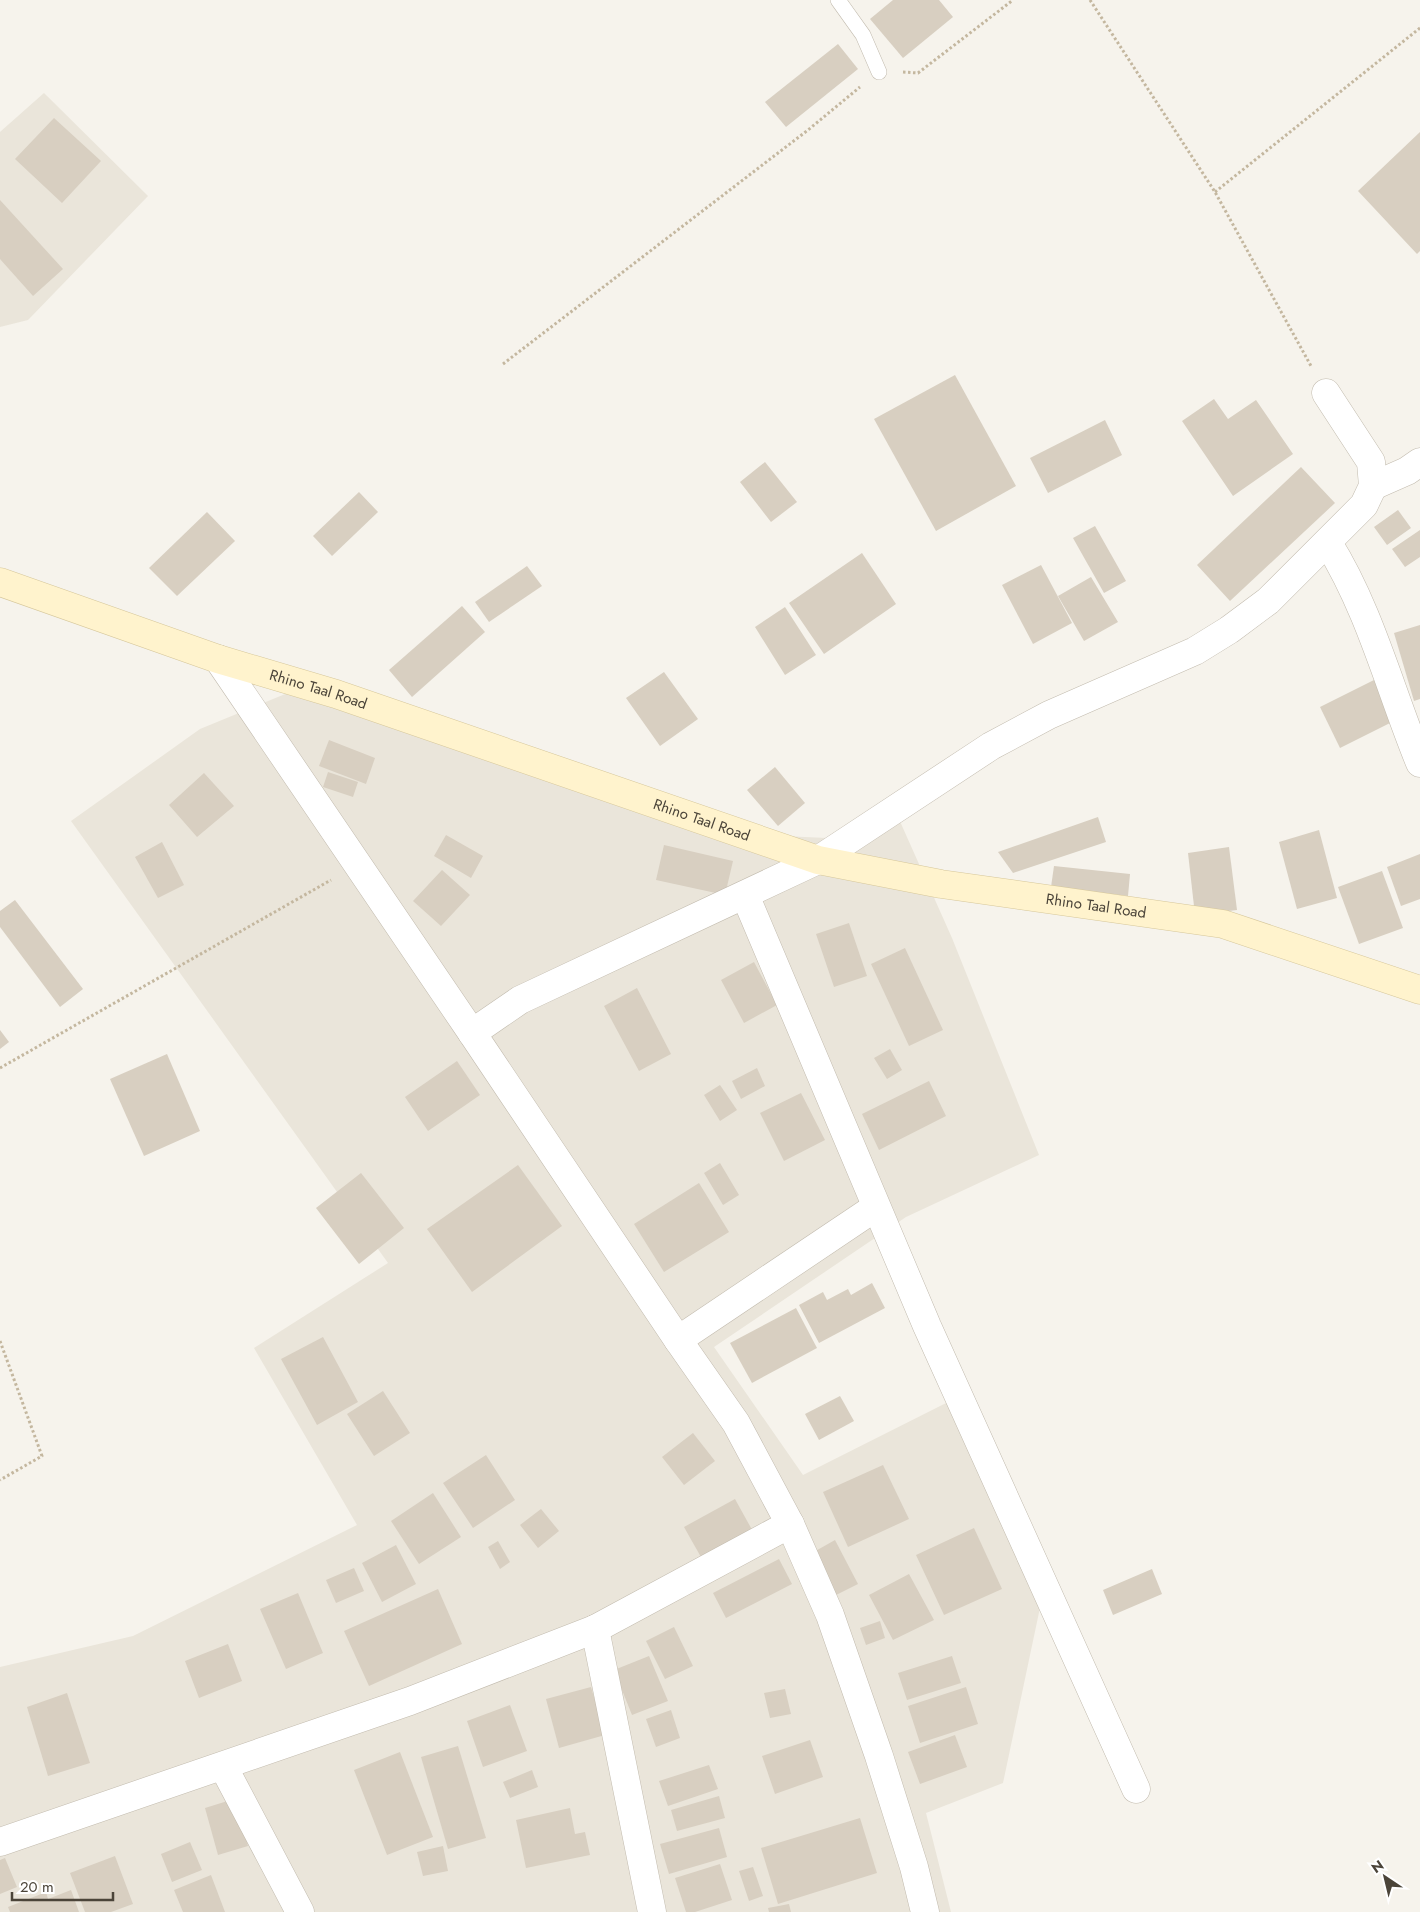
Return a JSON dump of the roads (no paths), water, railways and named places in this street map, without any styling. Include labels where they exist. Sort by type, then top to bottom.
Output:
[{"type":"street","points":[[472,1033],[520,1000],[818,860],[991,746],[1048,714],[1202,647],[1268,602],[1328,543],[1364,504],[1373,486],[1370,462],[1326,393]]},
{"type":"street","points":[[1373,486],[1407,471],[1420,462]]},
{"type":"street","points":[[1328,543],[1345,570],[1365,617],[1401,717],[1420,763]]},
{"type":"street","name":"Rhino Taal Road","points":[[0,582],[218,659],[336,694],[818,860],[941,884],[1223,924],[1420,990]]},
{"type":"street","points":[[218,659],[736,1423],[790,1524],[830,1615],[882,1765],[914,1866],[925,1912]]},
{"type":"street","points":[[745,895],[876,1207],[1042,1583],[1136,1789]]},
{"type":"street","points":[[678,1340],[876,1207]]},
{"type":"street","points":[[0,1842],[410,1701],[596,1629],[790,1524]]},
{"type":"street","points":[[596,1629],[652,1912]]},
{"type":"street","points":[[223,1766],[300,1912]]},
{"type":"lane","points":[[838,0],[863,35],[878,72]]}]
